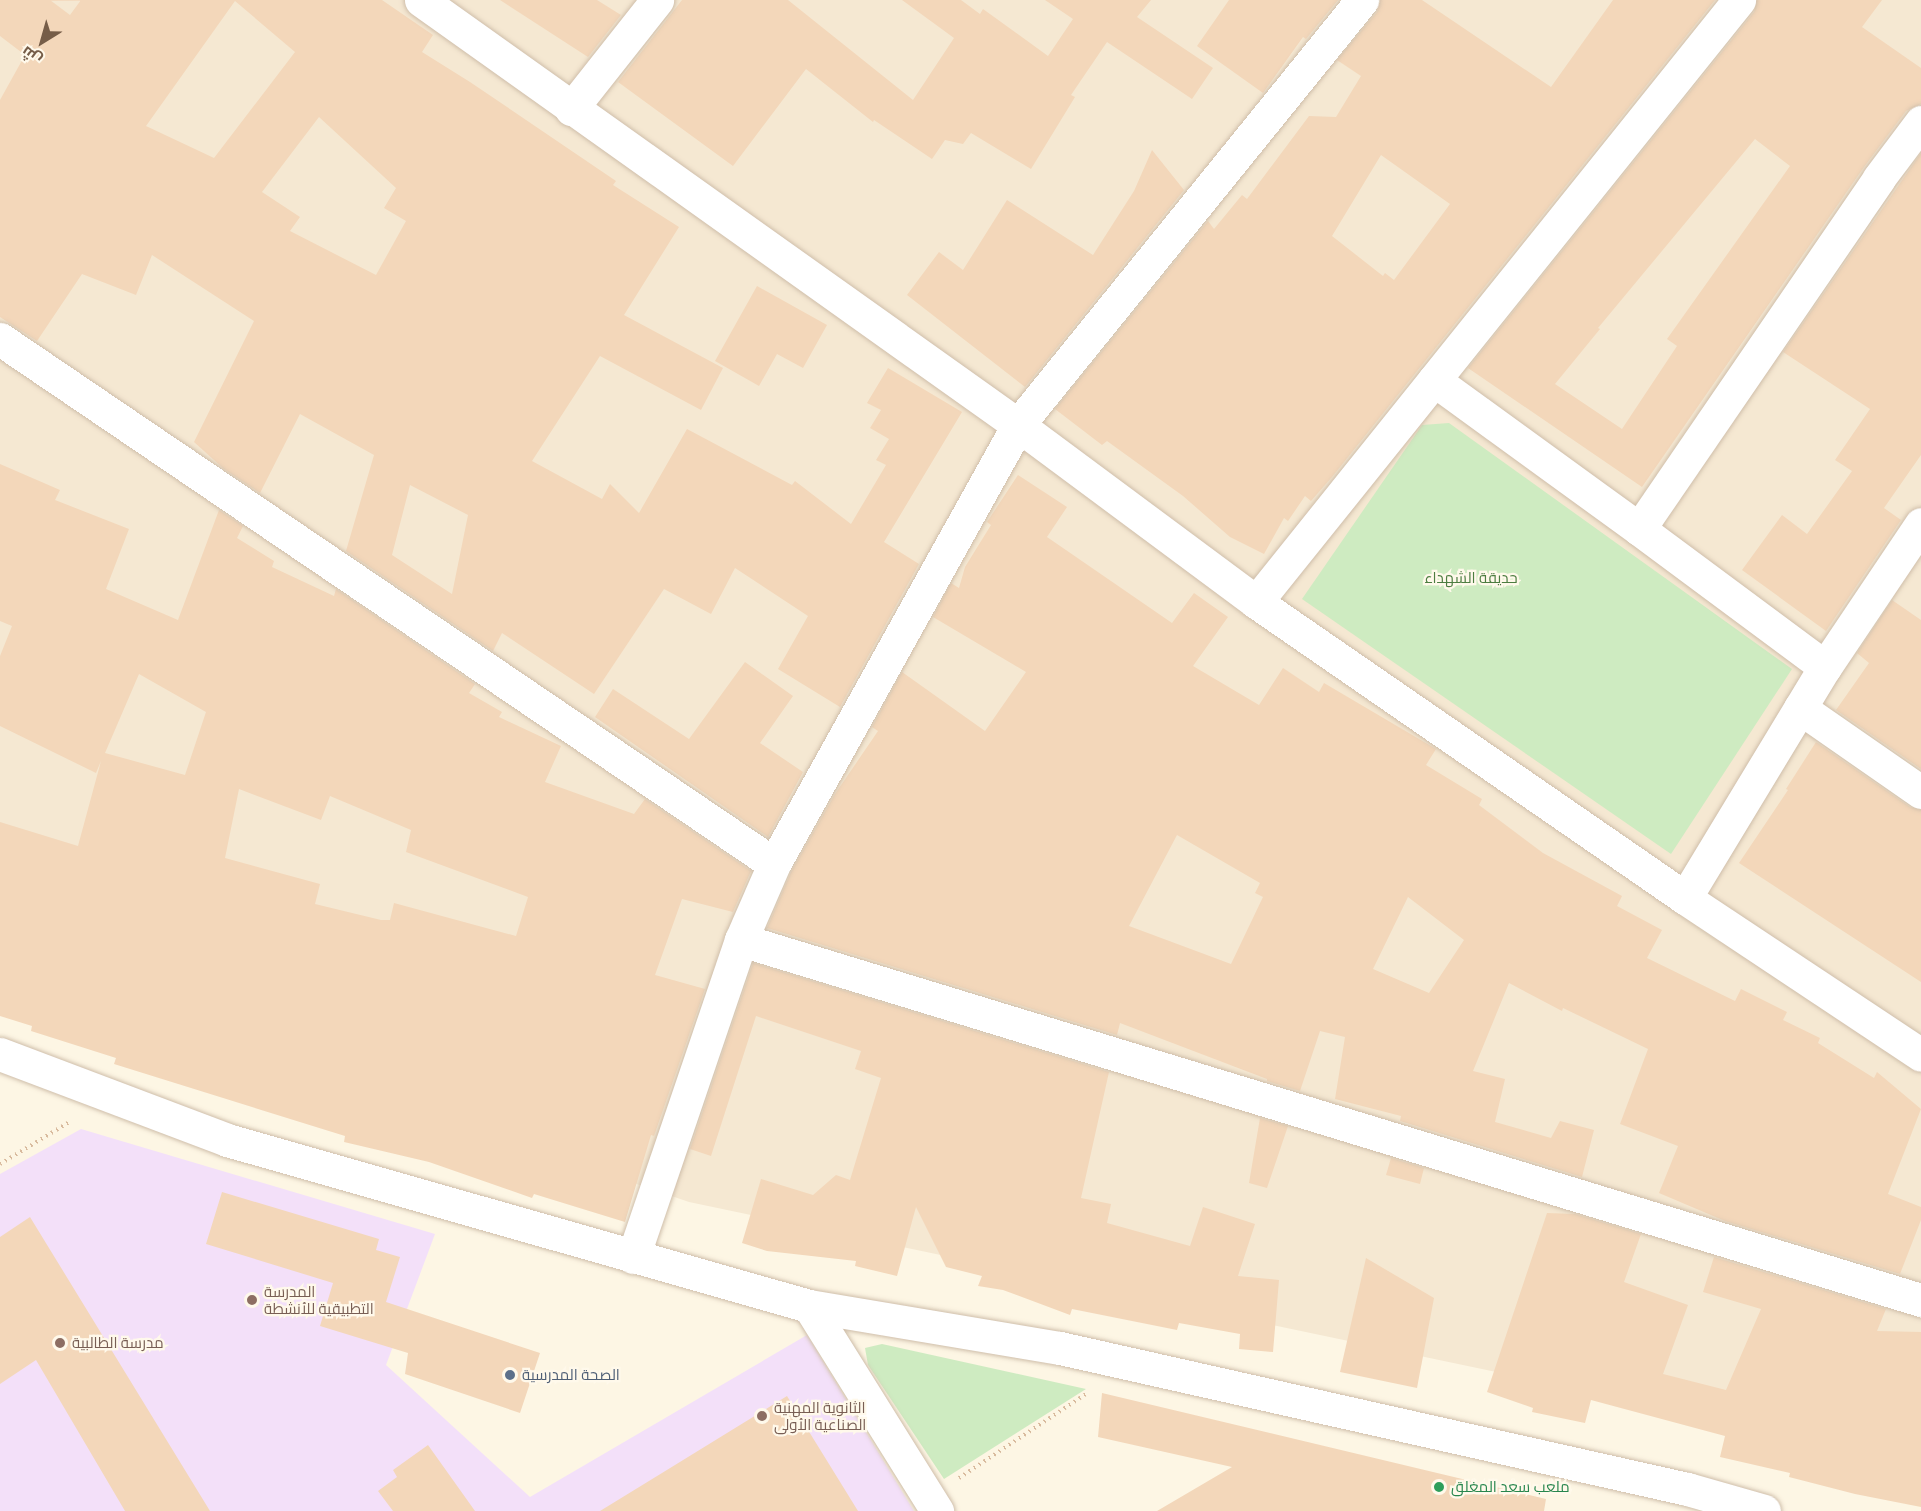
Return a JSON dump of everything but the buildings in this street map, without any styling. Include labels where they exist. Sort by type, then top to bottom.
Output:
[{"type":"street","points":[[421,0],[571,109],[1018,425],[1256,602],[1685,898],[1921,1055]]},
{"type":"street","points":[[571,109],[657,0]]},
{"type":"street","points":[[633,1257],[741,940],[774,864],[1018,425],[1362,0]]},
{"type":"street","points":[[1256,602],[1739,0]]},
{"type":"street","points":[[1639,529],[1879,178],[1921,122]]},
{"type":"street","points":[[2,347],[774,864]]},
{"type":"street","points":[[1434,381],[1825,667]]},
{"type":"street","points":[[1685,898],[1825,667],[1921,524]]},
{"type":"street","points":[[1800,708],[1921,792]]},
{"type":"street","points":[[741,940],[1921,1300]]},
{"type":"street","points":[[0,1054],[227,1140],[809,1306],[1060,1348],[1687,1489],[1764,1511]]},
{"type":"street","points":[[809,1306],[933,1505]]},
{"type":"path","points":[[0,1164],[112,1097]]},
{"type":"path","points":[[933,1505],[1130,1364]]},
{"type":"shaded area","points":[[0,0],[1921,0],[1921,1474],[1686,1412],[689,1202],[0,965]]},
{"type":"shaded area","points":[[81,1129],[435,1234],[386,1365],[530,1497],[807,1335],[914,1511],[0,1511],[0,1174]]},
{"type":"green space","name":"حديقة الشهداء","points":[[1449,423],[1792,669],[1671,854],[1302,599],[1422,425]]},
{"type":"green space","points":[[882,1344],[1086,1389],[944,1479],[868,1365],[865,1348]]},
{"type":"place","name":"المدرسة التطبيقية للأنشطة","points":[[252,1300]]},
{"type":"place","name":"مدرسة الطالبية","points":[[60,1343]]},
{"type":"place","name":"الصحة المدرسية","points":[[510,1375]]},
{"type":"place","name":"الثانوية المهنية الصناعية الأولى","points":[[762,1416]]},
{"type":"place","name":"ملعب سعد المغلق","points":[[1439,1487]]}]
